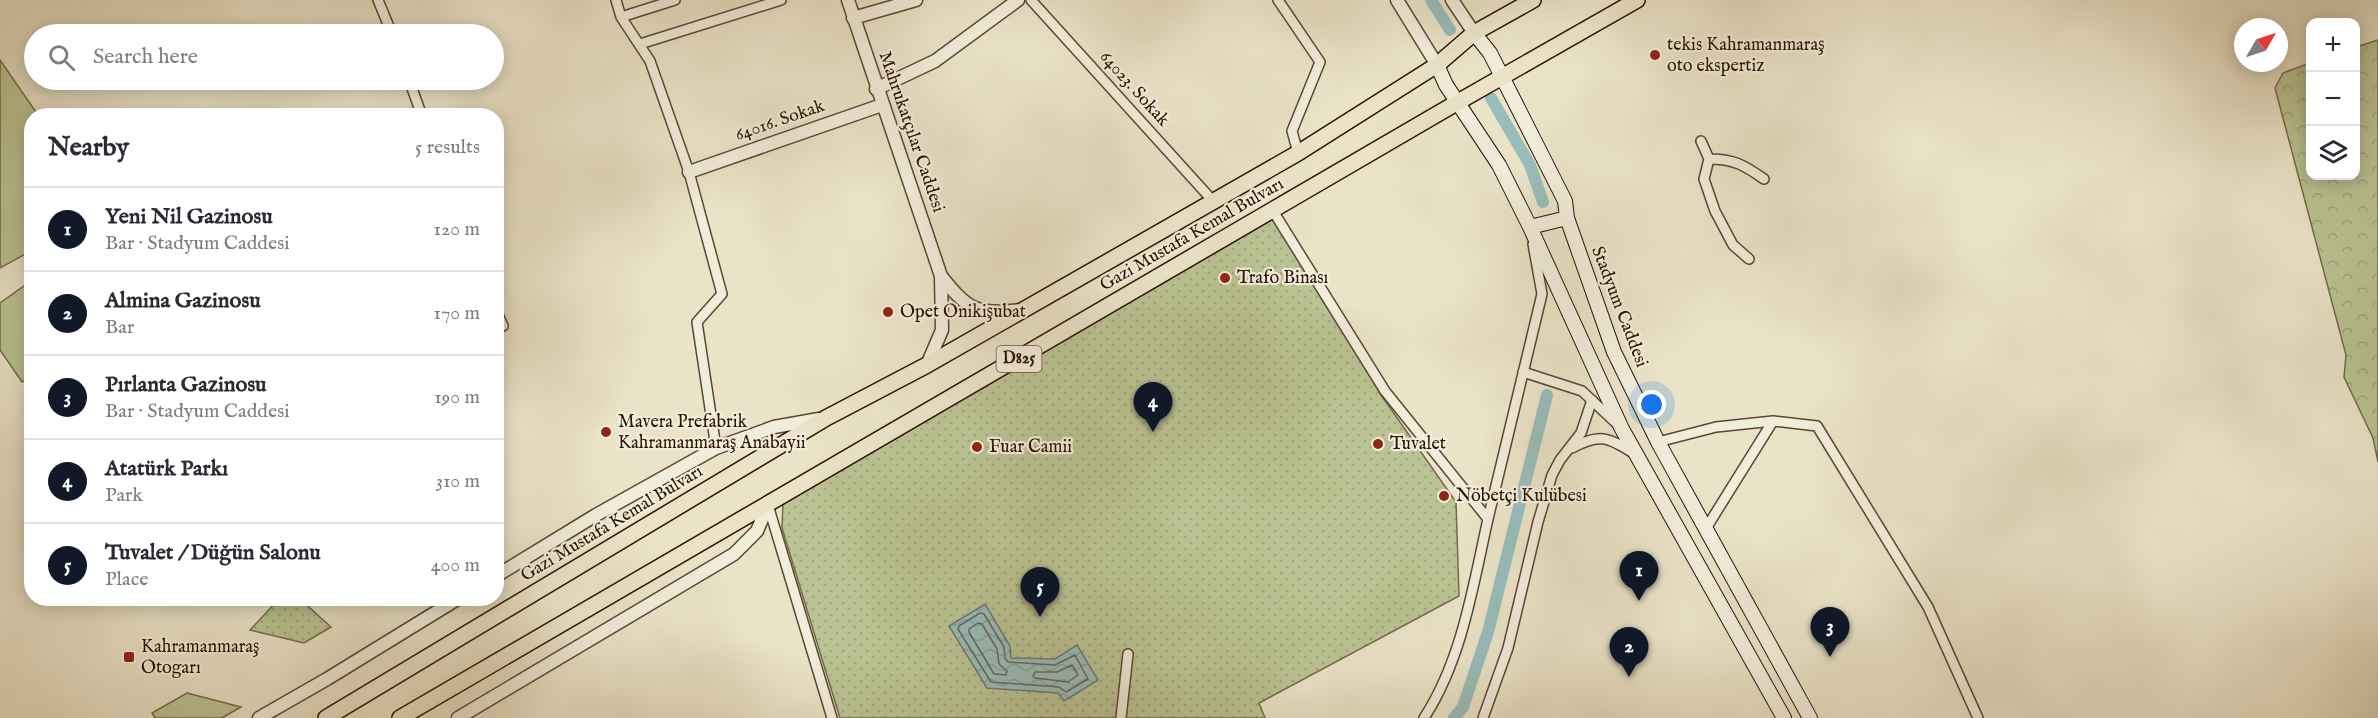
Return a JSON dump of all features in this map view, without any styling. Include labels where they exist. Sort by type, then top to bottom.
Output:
[{"type":"highway","name":"Gazi Mustafa Kemal Bulvarı","points":[[326,718],[826,418],[927,365],[1298,153],[1437,65],[1474,33],[1533,0]]},
{"type":"highway","name":"Gazi Mustafa Kemal Bulvarı","points":[[400,718],[1637,0]]},
{"type":"main road","name":"Stadyum Caddesi","points":[[1474,33],[1490,53],[1565,201],[1567,218],[1614,352],[1658,442],[1810,718]]},
{"type":"main road","points":[[1437,65],[1446,85],[1499,165],[1530,227],[1622,429],[1784,718]]},
{"type":"main road","points":[[1530,227],[1567,218]]},
{"type":"street","points":[[378,0],[388,24]]},
{"type":"street","points":[[616,0],[621,17],[650,61],[689,172],[722,294],[697,322],[716,448]]},
{"type":"street","points":[[621,17],[675,0]]},
{"type":"street","points":[[640,44],[781,0]]},
{"type":"street","name":"Mahrukatçılar Caddesi","points":[[848,0],[876,89],[941,276],[942,330],[927,365]]},
{"type":"street","points":[[853,18],[916,0]]},
{"type":"street","points":[[876,89],[934,61],[1018,0]]},
{"type":"street","name":"64023. Sokak","points":[[1031,0],[1213,201]]},
{"type":"street","points":[[1278,0],[1320,62],[1292,131],[1298,153]]},
{"type":"street","points":[[1396,0],[1437,65]]},
{"type":"street","points":[[1452,0],[1474,33]]},
{"type":"street","points":[[413,90],[419,108]]},
{"type":"street","name":"64016. Sokak","points":[[689,172],[882,105]]},
{"type":"street","points":[[1701,141],[1709,159],[1704,179],[1715,211],[1733,245],[1749,259]]},
{"type":"street","points":[[1709,159],[1726,159],[1736,162],[1764,179]]},
{"type":"street","points":[[1272,211],[1385,391],[1488,519]]},
{"type":"street","points":[[1424,718],[1435,701],[1455,655],[1542,294],[1530,227]]},
{"type":"street","name":"Mahrukatçılar Caddesi","points":[[941,276],[959,299],[980,311],[995,314],[1024,309]]},
{"type":"street","points":[[1523,372],[1582,391],[1622,429]]},
{"type":"street","points":[[1484,718],[1508,648],[1538,522],[1552,475],[1567,450],[1581,433],[1592,400]]},
{"type":"street","name":"Gazi Mustafa Kemal Bulvarı","points":[[504,571],[596,515],[716,448],[774,427],[826,418]]},
{"type":"street","points":[[1658,442],[1716,427],[1773,421],[1817,426],[1928,607],[1978,718]]},
{"type":"street","points":[[1705,530],[1773,421]]},
{"type":"street","points":[[1567,450],[1597,438],[1612,440],[1636,455]]},
{"type":"street","points":[[458,718],[734,554],[758,531],[768,505]]},
{"type":"street","points":[[768,505],[832,718]]},
{"type":"street","points":[[259,718],[446,606]]},
{"type":"street","points":[[1121,718],[1128,654]]},
{"type":"green space","points":[[2378,40],[2378,462],[2373,438],[2344,377],[2346,355],[2275,88],[2283,73],[2306,64],[2306,180],[2360,180],[2360,46]]},
{"type":"green space","points":[[0,60],[33,108],[24,108],[24,255],[0,268]]},
{"type":"green space","points":[[1273,211],[1381,395],[1456,502],[1459,596],[1259,703],[1265,718],[840,718],[782,528],[783,501]]},
{"type":"green space","points":[[24,286],[24,381],[22,382],[0,350],[0,303]]},
{"type":"green space","points":[[272,606],[308,606],[331,627],[304,643],[250,630]]},
{"type":"green space","points":[[187,693],[241,707],[222,718],[155,718],[152,713]]},
{"type":"water","points":[[985,604],[1010,646],[1011,658],[1055,659],[1077,645],[1098,680],[1064,701],[1058,693],[987,688],[949,626]]},
{"type":"waterway","points":[[1431,0],[1450,30]]},
{"type":"waterway","points":[[1491,98],[1530,165],[1543,202]]},
{"type":"waterway","points":[[1454,718],[1463,707],[1488,632],[1547,395]]},
{"type":"place","name":"tekis Kahramanmaraş oto ekspertiz","points":[[1655,55]]},
{"type":"place","name":"Trafo Binası","points":[[1225,278]]},
{"type":"place","name":"Opet Onikişubat","points":[[888,312]]},
{"type":"place","name":"Mavera Prefabrik Kahramanmaraş Anabayii","points":[[606,432]]},
{"type":"place","name":"Atatürk Parkı","points":[[1153,432]]},
{"type":"place","name":"Tuvalet","points":[[1378,444]]},
{"type":"place","name":"Fuar Camii","points":[[977,447]]},
{"type":"place","name":"Nöbetçi Kulübesi","points":[[1444,496]]},
{"type":"place","name":"Yeni Nil Gazinosu","points":[[1639,601]]},
{"type":"place","name":"Tuvalet / Düğün Salonu","points":[[1040,617]]},
{"type":"place","name":"Kahramanmaraş Otogarı","points":[[129,657]]},
{"type":"place","name":"Pırlanta Gazinosu","points":[[1830,657]]},
{"type":"place","name":"Almina Gazinosu","points":[[1629,677]]}]
